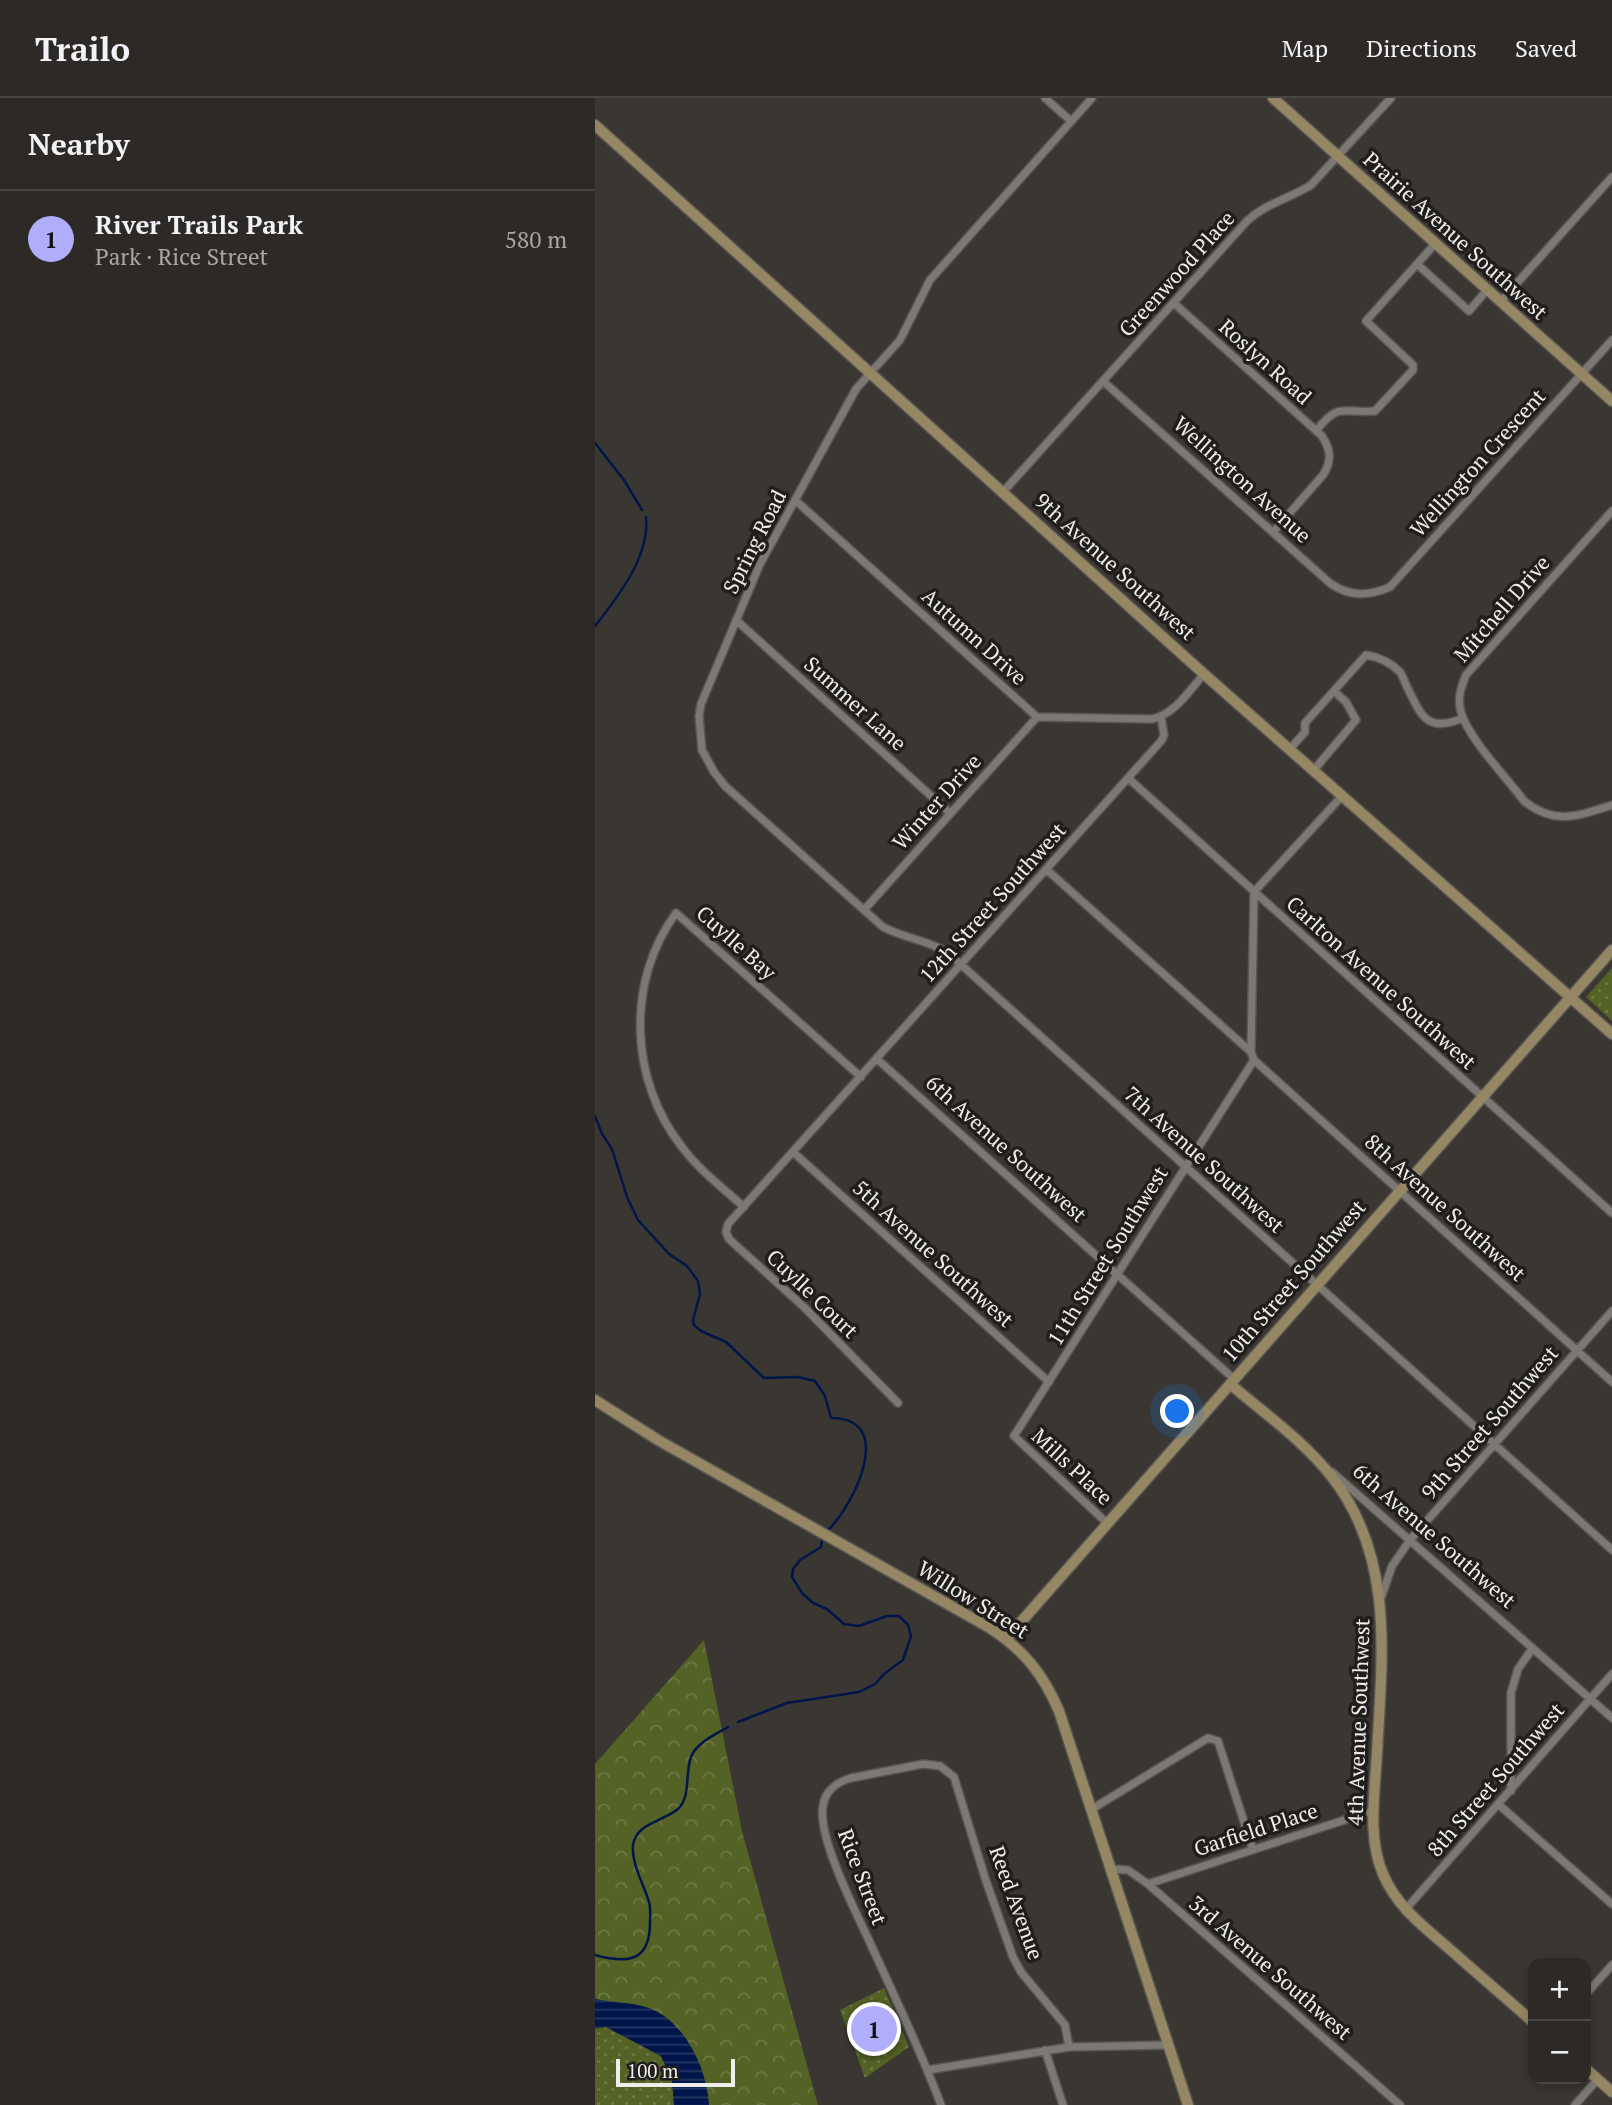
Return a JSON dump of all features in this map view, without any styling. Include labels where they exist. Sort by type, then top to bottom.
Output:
[{"type":"street","points":[[1045,98],[1071,121]]},
{"type":"street","name":"Spring Road","points":[[961,964],[938,946],[900,936],[883,927],[725,786],[702,750],[698,723],[701,704],[760,564],[856,389],[900,340],[930,280],[1092,98]]},
{"type":"street","name":"Prairie Avenue Southwest","points":[[1273,98],[1612,401]]},
{"type":"street","name":"Greenwood Place","points":[[1003,492],[1257,212],[1311,185],[1391,98]]},
{"type":"street","name":"9th Avenue Southwest","points":[[595,125],[1289,750],[1612,1034]]},
{"type":"street","points":[[1500,302],[1612,177]]},
{"type":"street","points":[[1316,431],[1332,413],[1339,410],[1375,411],[1413,370],[1413,365],[1366,321],[1435,244]]},
{"type":"street","points":[[1417,264],[1469,311],[1487,290]]},
{"type":"street","name":"Roslyn Road","points":[[1175,303],[1322,436],[1329,449],[1328,467],[1323,475],[1274,531]]},
{"type":"street","name":"Wellington Crescent","points":[[1361,595],[1389,587],[1612,340]]},
{"type":"street","name":"Wellington Avenue","points":[[1104,382],[1331,584],[1340,590],[1361,595]]},
{"type":"street","name":"Autumn Drive","points":[[795,500],[1037,717]]},
{"type":"street","name":"Mitchell Drive","points":[[1463,718],[1459,698],[1466,675],[1612,511]]},
{"type":"street","name":"Summer Lane","points":[[736,620],[950,814]]},
{"type":"street","points":[[1289,750],[1305,732],[1305,723],[1366,655],[1384,660],[1400,673],[1420,712],[1431,722],[1443,725],[1463,718],[1517,791],[1534,808],[1556,816],[1568,817],[1612,805]]},
{"type":"street","points":[[1037,717],[1161,717],[1170,712],[1204,674]]},
{"type":"street","points":[[1313,771],[1356,720],[1346,702],[1334,691]]},
{"type":"street","name":"Winter Drive","points":[[864,910],[1037,717]]},
{"type":"street","name":"12th Street Southwest","points":[[793,1152],[1162,740],[1164,735],[1161,717]]},
{"type":"street","name":"Carlton Avenue Southwest","points":[[1128,778],[1612,1213]]},
{"type":"street","points":[[1252,1056],[1254,892],[1342,796]]},
{"type":"street","name":"8th Avenue Southwest","points":[[1047,870],[1612,1382]]},
{"type":"street","name":"Cuylle Bay","points":[[744,1207],[683,1149],[659,1111],[645,1070],[641,1004],[643,984],[655,946],[676,913],[861,1077]]},
{"type":"street","name":"10th Street Southwest","points":[[1006,1639],[1612,950]]},
{"type":"street","name":"7th Avenue Southwest","points":[[961,964],[1612,1550]]},
{"type":"street","name":"11th Street Southwest","points":[[1014,1436],[1185,1167],[1252,1056]]},
{"type":"street","name":"6th Avenue Southwest","points":[[877,1059],[1315,1458],[1612,1718]]},
{"type":"street","points":[[744,1207],[793,1152]]},
{"type":"street","name":"5th Avenue Southwest","points":[[793,1152],[1049,1382]]},
{"type":"street","name":"Cuylle Court","points":[[744,1207],[727,1224],[729,1239],[805,1308],[898,1404]]},
{"type":"street","name":"9th Street Southwest","points":[[1381,1598],[1392,1566],[1410,1541],[1612,1311]]},
{"type":"street","name":"Willow Street","points":[[595,1400],[669,1446],[1006,1639],[1030,1659],[1051,1691],[1059,1711],[1188,2105]]},
{"type":"street","name":"Mills Place","points":[[1014,1436],[1107,1522]]},
{"type":"street","name":"4th Avenue Southwest","points":[[1315,1458],[1332,1478],[1360,1523],[1377,1572],[1383,1636],[1374,1832],[1383,1874],[1405,1910],[1532,2021]]},
{"type":"street","points":[[1511,1791],[1511,1693],[1518,1669],[1532,1649]]},
{"type":"street","name":"8th Street Southwest","points":[[1405,1910],[1612,1674]]},
{"type":"street","points":[[1092,1809],[1207,1738],[1213,1738],[1218,1741],[1253,1850]]},
{"type":"street","name":"Rice Street","points":[[941,2105],[843,1884],[823,1822],[823,1805],[832,1788],[841,1781],[923,1764],[940,1766],[954,1777],[957,1786]]},
{"type":"street","name":"Reed Avenue","points":[[957,1786],[1013,1957],[1021,1972],[1065,2025],[1069,2047]]},
{"type":"street","points":[[1498,1804],[1612,1904]]},
{"type":"street","name":"Garfield Place","points":[[1148,1884],[1375,1810]]},
{"type":"street","name":"3rd Avenue Southwest","points":[[1111,1869],[1128,1870],[1148,1884],[1400,2105]]},
{"type":"street","points":[[1591,1988],[1612,1965]]},
{"type":"street","points":[[927,2070],[1069,2047],[1168,2045]]},
{"type":"street","points":[[1045,2050],[1063,2105]]},
{"type":"street","points":[[1591,2074],[1612,2092]]},
{"type":"street","points":[[1575,2105],[1597,2080]]},
{"type":"green space","points":[[1612,968],[1612,1021],[1586,997]]},
{"type":"green space","points":[[704,1640],[742,1831],[818,2105],[709,2105],[701,2067],[679,2030],[595,1999],[595,1764]]},
{"type":"green space","points":[[884,1988],[909,2047],[865,2078],[840,2010]]},
{"type":"green space","points":[[606,2027],[661,2056],[672,2081],[674,2105],[595,2105],[595,2029]]},
{"type":"water","points":[[595,1999],[647,2007],[666,2017],[693,2050],[704,2078],[709,2105],[674,2105],[672,2081],[661,2056],[606,2027],[595,2028]]},
{"type":"waterway","points":[[595,443],[624,480],[642,510]]},
{"type":"waterway","points":[[595,626],[622,589],[638,561],[646,532],[646,517]]},
{"type":"waterway","points":[[595,1116],[612,1149],[627,1197],[638,1220],[669,1254],[687,1266],[698,1281],[700,1294],[694,1325],[726,1342],[764,1378],[798,1377],[815,1381],[825,1396],[831,1418],[851,1422],[862,1432],[866,1447],[858,1484],[849,1502],[828,1530]]},
{"type":"waterway","points":[[738,1722],[787,1703],[859,1692],[875,1684],[903,1660],[911,1636],[908,1625],[899,1616],[887,1616],[859,1626],[844,1624],[802,1593],[792,1577],[793,1569],[800,1560],[821,1547],[822,1539]]},
{"type":"waterway","points":[[595,1955],[626,1959],[635,1957],[646,1946],[650,1907],[634,1859],[635,1838],[645,1827],[678,1809],[685,1798],[689,1763],[697,1747],[728,1727]]},
{"type":"place","name":"River Trails Park","points":[[874,2029]]}]
